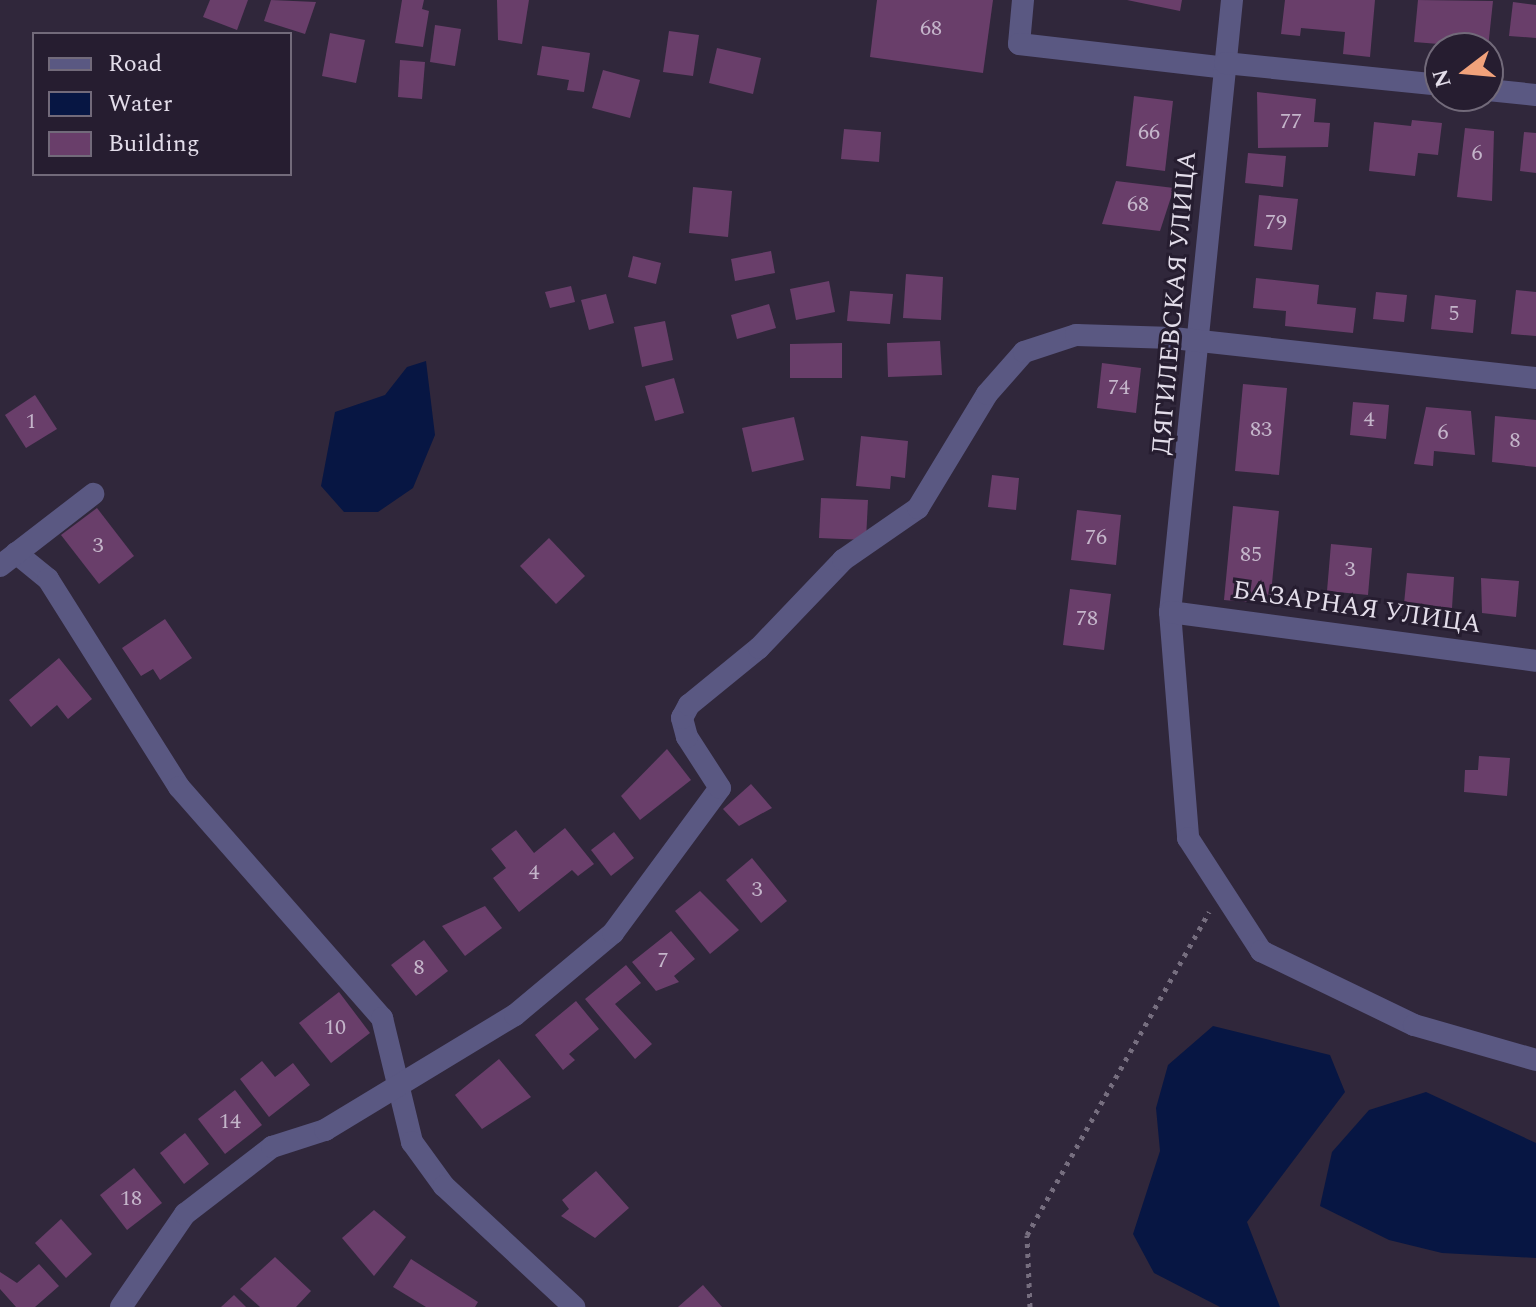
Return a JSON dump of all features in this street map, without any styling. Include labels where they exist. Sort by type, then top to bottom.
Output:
[{"type":"street","points":[[1023,0],[1019,44],[1424,84]]},
{"type":"street","name":"ДЯГИЛЕВСКАЯ УЛИЦА","points":[[1232,0],[1202,345],[1170,612],[1188,838],[1261,951],[1414,1025],[1536,1060]]},
{"type":"street","points":[[1504,92],[1536,95]]},
{"type":"street","points":[[121,1307],[185,1214],[272,1147],[325,1130],[515,1015],[613,933],[720,788],[687,737],[682,718],[689,705],[759,648],[843,560],[918,508],[987,394],[1024,352],[1076,335],[1536,378]]},
{"type":"street","points":[[93,494],[8,560],[48,579],[179,787],[382,1018],[412,1142],[444,1186],[574,1307]]},
{"type":"street","name":"БАЗАРНАЯ УЛИЦА","points":[[1170,612],[1536,661]]},
{"type":"path","points":[[1030,1307],[1027,1235],[1221,890]]},
{"type":"water","points":[[426,361],[435,435],[413,488],[378,512],[344,512],[321,486],[335,412],[385,395],[407,367]]},
{"type":"water","points":[[1213,1026],[1330,1055],[1345,1092],[1247,1222],[1280,1307],[1220,1307],[1154,1273],[1133,1234],[1160,1151],[1156,1108],[1168,1065]]},
{"type":"water","points":[[1426,1092],[1536,1143],[1536,1258],[1442,1253],[1389,1240],[1320,1206],[1332,1152],[1369,1110]]},
{"type":"building","points":[[210,0],[248,0],[237,30],[203,17]]},
{"type":"building","points":[[271,0],[316,2],[305,34],[264,21]]},
{"type":"building","points":[[402,0],[424,0],[422,9],[429,11],[423,47],[395,43]]},
{"type":"building","points":[[497,0],[529,0],[522,44],[498,40]]},
{"type":"building","points":[[877,0],[993,0],[983,73],[870,57]]},
{"type":"building","points":[[1127,0],[1182,0],[1180,11]]},
{"type":"building","points":[[1285,0],[1375,0],[1370,57],[1343,54],[1345,32],[1301,28],[1300,36],[1281,34]]},
{"type":"building","points":[[1418,0],[1493,1],[1490,32],[1424,32],[1424,43],[1414,42]]},
{"type":"building","points":[[1513,2],[1536,5],[1536,38],[1509,36]]},
{"type":"building","points":[[435,25],[461,29],[455,66],[430,62]]},
{"type":"building","points":[[669,31],[699,35],[693,76],[663,72]]},
{"type":"building","points":[[330,33],[365,40],[356,83],[322,76]]},
{"type":"building","points":[[542,46],[590,53],[584,92],[567,90],[569,80],[537,75]]},
{"type":"building","points":[[717,48],[761,58],[753,94],[709,83]]},
{"type":"building","points":[[400,60],[425,62],[422,99],[398,97]]},
{"type":"building","points":[[603,70],[640,80],[630,118],[592,108]]},
{"type":"building","points":[[1257,92],[1316,99],[1314,122],[1330,123],[1328,147],[1258,148]]},
{"type":"building","points":[[1134,96],[1173,101],[1165,171],[1126,166]]},
{"type":"building","points":[[1412,120],[1442,123],[1438,155],[1418,153],[1415,176],[1369,171],[1374,122],[1411,126]]},
{"type":"building","points":[[1465,128],[1494,131],[1492,201],[1457,197]]},
{"type":"building","points":[[844,129],[881,132],[879,162],[841,159]]},
{"type":"building","points":[[1524,132],[1536,133],[1536,173],[1520,171]]},
{"type":"building","points":[[1248,153],[1286,156],[1283,187],[1245,183]]},
{"type":"building","points":[[1116,181],[1174,188],[1160,231],[1102,224]]},
{"type":"building","points":[[693,187],[732,191],[728,237],[689,233]]},
{"type":"building","points":[[1259,195],[1298,199],[1292,250],[1254,246]]},
{"type":"building","points":[[771,251],[775,273],[735,281],[731,259]]},
{"type":"building","points":[[633,256],[661,263],[656,284],[628,277]]},
{"type":"building","points":[[906,274],[943,277],[941,320],[903,318]]},
{"type":"building","points":[[1256,278],[1319,285],[1317,304],[1356,308],[1353,333],[1285,326],[1286,311],[1253,308]]},
{"type":"building","points":[[829,281],[835,312],[796,320],[790,289]]},
{"type":"building","points":[[571,286],[575,302],[550,308],[545,292]]},
{"type":"building","points":[[1516,290],[1536,292],[1536,336],[1511,334]]},
{"type":"building","points":[[850,291],[893,294],[890,324],[847,321]]},
{"type":"building","points":[[1376,292],[1407,295],[1404,322],[1373,319]]},
{"type":"building","points":[[606,294],[614,323],[589,330],[581,300]]},
{"type":"building","points":[[1435,295],[1476,300],[1473,333],[1431,329]]},
{"type":"building","points":[[769,304],[776,328],[737,339],[731,315]]},
{"type":"building","points":[[665,321],[673,360],[642,367],[634,327]]},
{"type":"building","points":[[940,341],[942,375],[888,377],[887,343]]},
{"type":"building","points":[[842,343],[842,378],[790,378],[790,344]]},
{"type":"building","points":[[1102,363],[1141,368],[1136,413],[1097,408]]},
{"type":"building","points":[[674,378],[684,413],[655,421],[645,386]]},
{"type":"building","points":[[1243,384],[1287,388],[1279,475],[1235,471]]},
{"type":"building","points":[[35,395],[57,429],[26,448],[5,415]]},
{"type":"building","points":[[1353,402],[1389,405],[1386,439],[1350,435]]},
{"type":"building","points":[[1426,407],[1471,411],[1475,455],[1434,451],[1433,466],[1414,464]]},
{"type":"building","points":[[1495,416],[1536,420],[1536,467],[1492,462]]},
{"type":"building","points":[[794,417],[804,460],[752,472],[742,428]]},
{"type":"building","points":[[861,436],[908,441],[905,478],[891,476],[890,489],[856,486]]},
{"type":"building","points":[[992,475],[1019,478],[1016,510],[988,507]]},
{"type":"building","points":[[821,498],[868,500],[866,540],[819,538]]},
{"type":"building","points":[[1233,506],[1279,511],[1270,604],[1224,600]]},
{"type":"building","points":[[97,508],[134,556],[99,584],[61,535]]},
{"type":"building","points":[[1077,510],[1121,515],[1116,565],[1071,560]]},
{"type":"building","points":[[549,538],[585,576],[556,604],[520,566]]},
{"type":"building","points":[[1331,544],[1372,548],[1368,595],[1327,591]]},
{"type":"building","points":[[1407,573],[1454,577],[1452,608],[1404,604]]},
{"type":"building","points":[[1481,578],[1519,581],[1516,617],[1482,613]]},
{"type":"building","points":[[1070,589],[1111,594],[1104,650],[1063,645]]},
{"type":"building","points":[[165,619],[192,658],[160,680],[153,669],[141,676],[122,648]]},
{"type":"building","points":[[59,658],[92,699],[68,719],[57,705],[31,727],[9,700]]},
{"type":"building","points":[[667,749],[691,780],[640,820],[621,796]]},
{"type":"building","points":[[1479,756],[1510,758],[1507,796],[1464,792],[1465,770],[1478,770]]},
{"type":"building","points":[[751,784],[772,808],[739,826],[723,809]]},
{"type":"building","points":[[565,828],[594,864],[578,876],[572,870],[519,912],[493,878],[506,868],[491,849],[516,830],[534,853]]},
{"type":"building","points":[[614,832],[634,858],[611,876],[591,850]]},
{"type":"building","points":[[752,858],[787,901],[761,923],[726,880]]},
{"type":"building","points":[[700,891],[739,930],[710,954],[675,911]]},
{"type":"building","points":[[485,906],[502,928],[465,956],[442,926]]},
{"type":"building","points":[[671,931],[695,959],[674,976],[679,982],[656,991],[632,962]]},
{"type":"building","points":[[424,940],[448,971],[416,996],[391,965]]},
{"type":"building","points":[[626,965],[641,983],[615,1004],[652,1044],[635,1059],[585,999]]},
{"type":"building","points":[[339,992],[370,1033],[331,1063],[299,1023]]},
{"type":"building","points":[[576,1001],[599,1029],[569,1054],[575,1060],[563,1070],[535,1035]]},
{"type":"building","points":[[499,1059],[531,1097],[482,1129],[455,1095]]},
{"type":"building","points":[[262,1061],[275,1077],[293,1063],[310,1085],[269,1117],[240,1079]]},
{"type":"building","points":[[235,1090],[262,1125],[225,1154],[198,1119]]},
{"type":"building","points":[[185,1133],[209,1164],[184,1184],[160,1153]]},
{"type":"building","points":[[134,1168],[162,1203],[127,1230],[100,1195]]},
{"type":"building","points":[[596,1171],[629,1208],[595,1238],[561,1216],[569,1209],[562,1200]]},
{"type":"building","points":[[374,1210],[406,1237],[374,1276],[342,1238]]},
{"type":"building","points":[[61,1219],[92,1254],[66,1278],[35,1243]]},
{"type":"building","points":[[275,1257],[311,1291],[296,1307],[260,1307],[240,1289]]},
{"type":"building","points":[[411,1259],[478,1302],[475,1307],[426,1307],[393,1287]]},
{"type":"building","points":[[39,1264],[59,1286],[35,1307],[16,1307],[0,1289],[0,1272],[17,1283]]},
{"type":"building","points":[[703,1285],[722,1307],[678,1307]]},
{"type":"building","points":[[234,1295],[246,1307],[221,1307]]}]
